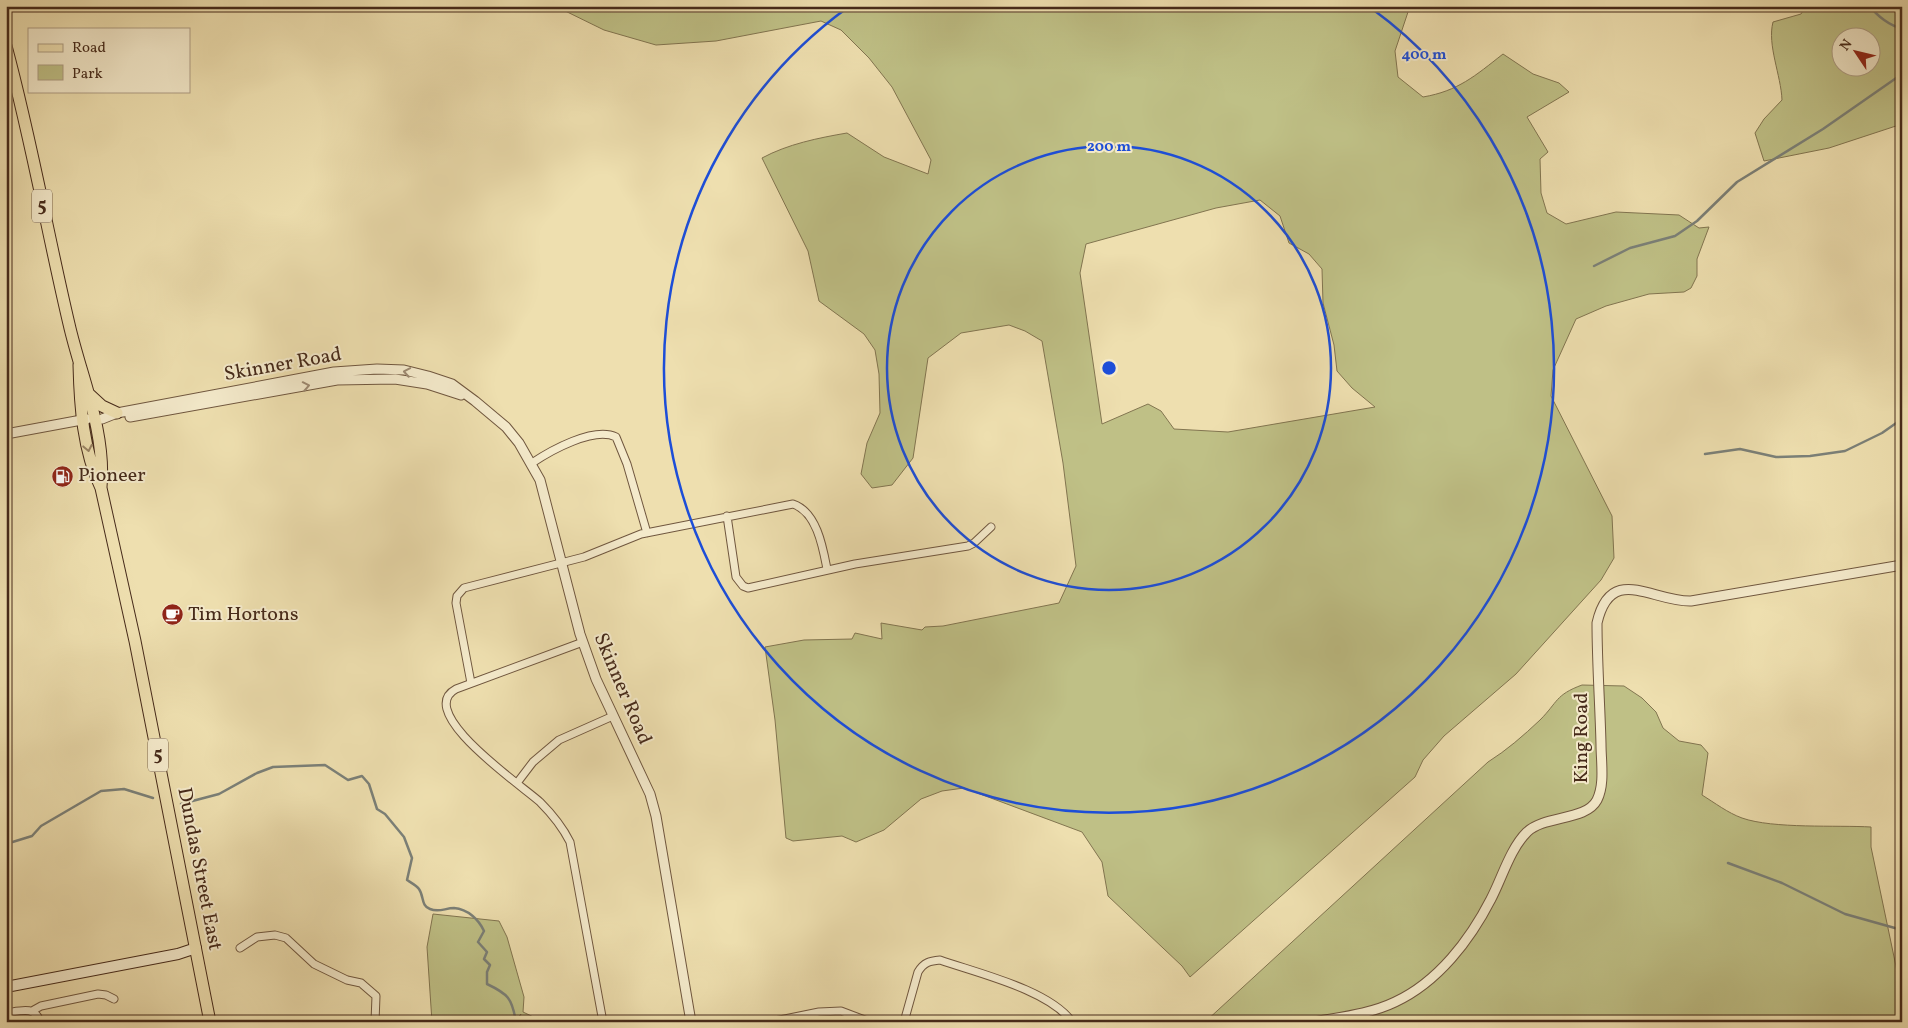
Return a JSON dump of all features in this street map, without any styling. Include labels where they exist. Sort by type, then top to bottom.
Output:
[{"type":"main road","name":"Dundas Street East","points":[[6,46],[78,365],[99,419],[103,467],[101,488]]},
{"type":"main road","name":"Dundas Street East","points":[[78,365],[82,420],[92,471],[101,488],[137,650],[210,1022]]},
{"type":"main road","points":[[89,394],[102,406],[117,413]]},
{"type":"main road","points":[[6,987],[178,954],[196,948]]},
{"type":"street","name":"Skinner Road","points":[[99,419],[117,413],[334,372],[377,369],[404,370],[452,384],[506,428],[532,463],[547,499],[583,642],[613,716],[650,794],[656,816],[690,1022]]},
{"type":"street","name":"Skinner Road","points":[[99,419],[213,403],[337,380],[395,379],[426,384],[467,397]]},
{"type":"street","points":[[6,434],[82,420],[99,419]]},
{"type":"street","points":[[532,463],[556,448],[592,436],[604,434],[616,437],[627,464],[647,532]]},
{"type":"street","points":[[472,683],[456,602],[460,591],[464,588],[562,563],[647,532],[788,504],[799,505],[812,520],[819,537],[827,569]]},
{"type":"street","points":[[727,516],[736,577],[743,586],[755,588],[827,569],[968,546],[974,543],[991,527]]},
{"type":"street","name":"King Road","points":[[1314,1022],[1375,1009],[1410,994],[1444,966],[1463,944],[1490,901],[1522,837],[1536,825],[1577,814],[1590,808],[1596,802],[1600,790],[1601,771],[1596,623],[1601,607],[1612,595],[1628,588],[1638,589],[1672,600],[1691,601],[1902,565]]},
{"type":"street","points":[[583,642],[472,683],[448,694],[446,703],[450,718],[469,742],[555,817],[564,829],[574,852],[603,1022]]},
{"type":"street","points":[[516,783],[533,762],[559,740],[613,716]]},
{"type":"street","points":[[240,948],[257,937],[275,935],[286,938],[314,964],[347,980],[361,983],[376,996],[375,1022]]},
{"type":"street","points":[[904,1022],[918,972],[922,965],[940,960],[1028,991],[1050,1002],[1066,1014],[1072,1022]]},
{"type":"street","points":[[6,1013],[32,1011],[41,1006],[98,994],[105,994],[114,999]]},
{"type":"street","points":[[32,1011],[37,1014],[40,1022]]},
{"type":"street","points":[[770,1022],[819,1012],[841,1011],[870,1022]]},
{"type":"green space","points":[[555,6],[1410,6],[1395,51],[1398,77],[1423,97],[1446,91],[1466,82],[1503,54],[1533,74],[1559,83],[1569,92],[1527,117],[1548,152],[1540,159],[1541,193],[1547,213],[1566,224],[1616,212],[1679,215],[1699,228],[1709,227],[1697,259],[1697,276],[1691,288],[1684,292],[1649,294],[1606,306],[1576,319],[1553,370],[1551,396],[1612,516],[1614,558],[1601,580],[1516,674],[1444,736],[1423,760],[1415,777],[1190,977],[1182,966],[1108,896],[1102,862],[1082,832],[964,788],[942,791],[921,799],[884,830],[856,842],[842,836],[793,841],[786,838],[775,720],[765,647],[804,640],[852,639],[855,633],[882,639],[881,623],[922,630],[925,627],[943,626],[1059,603],[1076,566],[1063,463],[1042,341],[1025,331],[1009,325],[961,333],[928,358],[913,458],[892,485],[872,488],[861,474],[867,443],[880,413],[879,374],[875,350],[864,334],[819,301],[808,251],[762,158],[793,145],[847,133],[884,157],[928,174],[931,160],[892,87],[869,58],[841,30],[821,21],[716,41],[656,45],[604,30]],"holes":[[[1260,200],[1280,216],[1289,243],[1309,254],[1322,269],[1323,303],[1334,345],[1337,371],[1352,388],[1375,407],[1228,432],[1174,429],[1161,411],[1148,404],[1102,424],[1080,273],[1086,244],[1216,208]]]},
{"type":"green space","points":[[1806,6],[1902,6],[1902,124],[1829,148],[1764,161],[1755,133],[1764,119],[1782,100],[1773,50],[1773,22],[1801,14]]},
{"type":"green space","points":[[1582,685],[1624,686],[1642,698],[1656,712],[1663,728],[1679,741],[1701,745],[1708,753],[1702,795],[1742,818],[1770,824],[1871,827],[1871,847],[1902,995],[1902,1022],[1205,1022],[1488,762],[1534,726],[1562,696]]},
{"type":"green space","points":[[433,914],[499,921],[507,937],[524,997],[523,1012],[544,1022],[517,1022],[521,1014],[513,1022],[432,1022],[427,947]]},
{"type":"waterway","points":[[1870,6],[1884,20],[1902,28]]},
{"type":"waterway","points":[[1594,266],[1630,248],[1675,236],[1697,221],[1737,182],[1823,129],[1902,74]]},
{"type":"waterway","points":[[1705,454],[1740,449],[1776,457],[1810,456],[1845,451],[1882,433],[1902,419]]},
{"type":"waterway","points":[[181,804],[219,794],[257,773],[273,767],[325,765],[348,780],[362,776],[369,784],[377,809],[385,814],[404,837],[412,858],[407,880],[419,889],[425,906],[436,911],[454,908],[464,910],[476,919],[482,927],[484,931],[478,942],[487,952],[484,959],[490,965],[487,972],[487,984],[508,998],[513,1007],[516,1022]]},
{"type":"waterway","points":[[6,844],[32,836],[41,826],[101,791],[124,789],[153,798]]},
{"type":"waterway","points":[[1728,863],[1782,883],[1845,914],[1902,930]]},
{"type":"place","name":"Pioneer","points":[[62,476]]},
{"type":"place","name":"Tim Hortons","points":[[172,615]]}]
